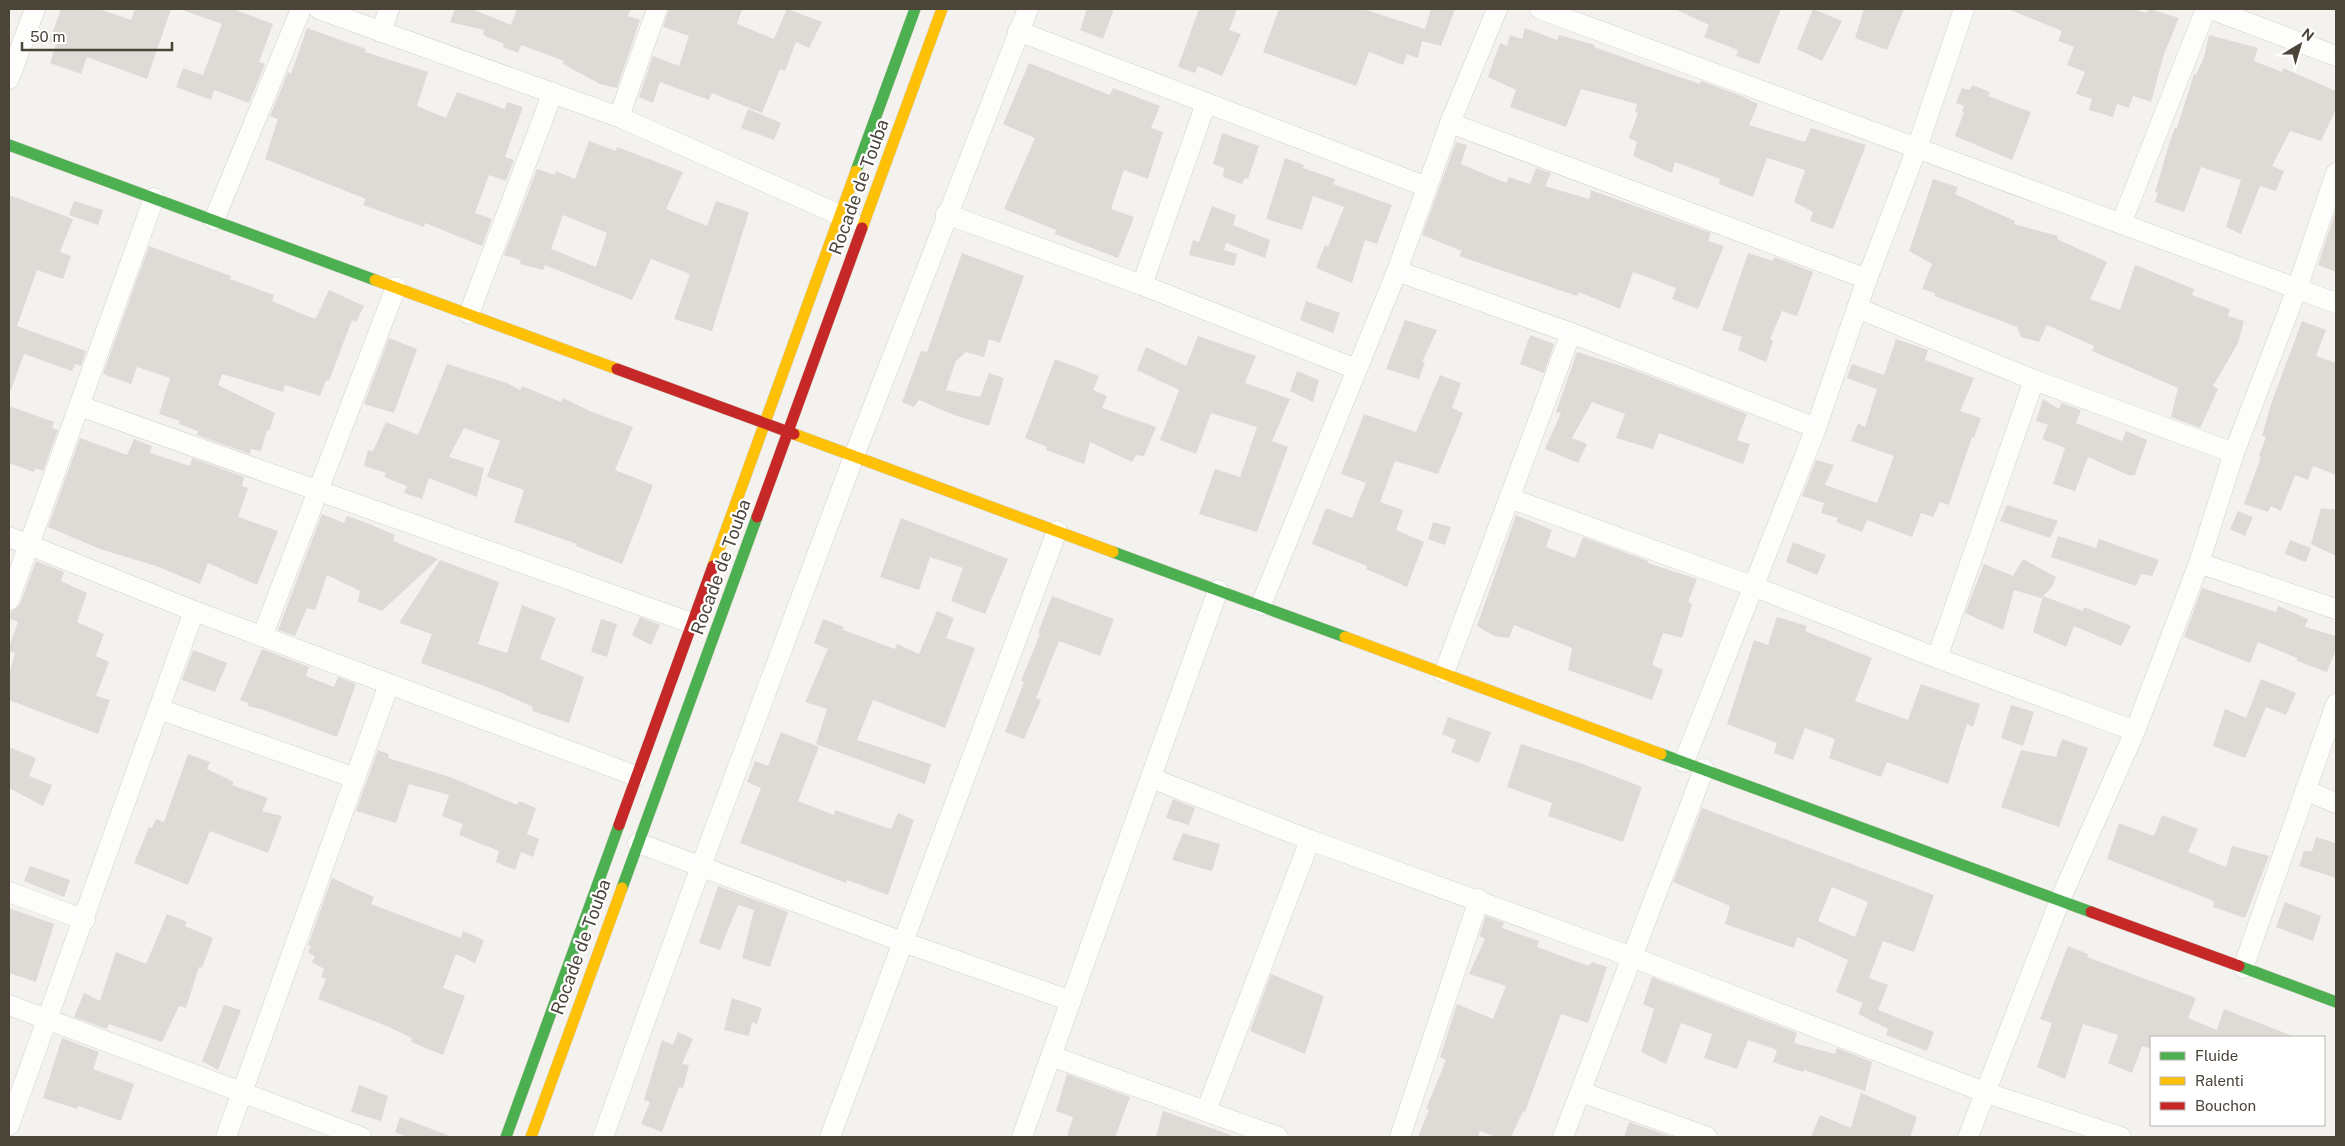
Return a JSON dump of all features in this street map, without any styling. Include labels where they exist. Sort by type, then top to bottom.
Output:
[{"type":"street","points":[[9,78],[35,9]]},
{"type":"street","points":[[214,220],[301,9]]},
{"type":"street","points":[[319,9],[619,117],[864,226]]},
{"type":"street","points":[[381,32],[389,9]]},
{"type":"street","points":[[619,117],[657,9]]},
{"type":"street","name":"Rocade de Touba","points":[[506,1137],[636,776],[694,624],[842,216],[915,9]]},
{"type":"street","name":"Rocade de Touba","points":[[531,1137],[942,9]]},
{"type":"street","points":[[603,1137],[701,866],[854,456],[946,214],[1028,9]]},
{"type":"street","points":[[1261,605],[1397,271],[1450,123],[1497,9]]},
{"type":"street","points":[[1540,9],[1581,16],[1917,148],[2336,304]]},
{"type":"street","points":[[1684,762],[1755,587],[1816,428],[1867,279],[1917,148],[1964,9]]},
{"type":"street","points":[[2121,224],[2206,9]]},
{"type":"street","points":[[2211,9],[2336,56]]},
{"type":"street","points":[[1018,31],[1428,188]]},
{"type":"street","points":[[468,314],[553,92]]},
{"type":"street","points":[[1142,285],[1206,103]]},
{"type":"street","points":[[1450,123],[1867,279]]},
{"type":"street","points":[[9,145],[2336,1002]]},
{"type":"street","points":[[1968,1137],[1987,1093],[2060,900],[2135,731],[2199,563],[2234,453],[2297,289],[2336,173]]},
{"type":"street","points":[[9,600],[154,198]]},
{"type":"street","points":[[946,214],[1142,285],[1356,368]]},
{"type":"street","points":[[1397,271],[1571,333],[1816,428]]},
{"type":"street","points":[[262,636],[396,287]]},
{"type":"street","points":[[1857,308],[2034,380],[2234,453]]},
{"type":"street","points":[[1444,673],[1571,333]]},
{"type":"street","points":[[1937,658],[2034,380]]},
{"type":"street","points":[[80,406],[694,624]]},
{"type":"street","points":[[1509,498],[1755,587],[1937,658],[2135,731]]},
{"type":"street","points":[[830,1137],[1057,530]]},
{"type":"street","points":[[9,537],[194,611],[636,776]]},
{"type":"street","points":[[2199,563],[2336,609]]},
{"type":"street","points":[[1022,1137],[1218,590]]},
{"type":"street","points":[[9,1125],[194,611]]},
{"type":"street","points":[[226,1137],[389,684]]},
{"type":"street","points":[[2243,968],[2336,704]]},
{"type":"street","points":[[159,709],[355,778]]},
{"type":"street","points":[[1563,1137],[1704,769]]},
{"type":"street","points":[[1151,778],[1310,840],[1479,899],[1987,1093],[2121,1137]]},
{"type":"street","points":[[2305,790],[2336,802]]},
{"type":"street","points":[[1206,1111],[1310,840]]},
{"type":"street","points":[[638,843],[903,942],[1071,1001]]},
{"type":"street","points":[[9,892],[84,920]]},
{"type":"street","points":[[1400,1137],[1479,899]]},
{"type":"street","points":[[9,1005],[242,1094],[361,1137]]},
{"type":"street","points":[[1051,1056],[1278,1137]]},
{"type":"street","points":[[1581,1092],[1707,1137]]},
{"type":"building","points":[[61,9],[99,9],[131,20],[135,9],[171,9],[147,79],[87,57],[81,74],[50,63],[56,44],[49,42]]},
{"type":"building","points":[[186,9],[233,9],[273,24],[259,62],[265,64],[249,103],[214,90],[211,100],[176,87],[183,68],[203,75],[222,24],[185,11]]},
{"type":"building","points":[[455,9],[472,9],[511,25],[517,9],[631,9],[628,16],[640,20],[617,88],[600,84],[563,64],[564,61],[521,45],[518,53],[503,47],[504,44],[483,35],[484,30],[450,22]]},
{"type":"building","points":[[669,9],[742,9],[737,24],[774,39],[787,9],[822,22],[809,48],[796,42],[785,71],[780,69],[762,113],[712,93],[709,100],[660,82],[653,103],[639,97],[653,56],[679,66],[689,36],[663,27]]},
{"type":"building","points":[[1087,9],[1114,9],[1103,39],[1080,30]]},
{"type":"building","points":[[1199,9],[1237,9],[1229,30],[1241,34],[1222,76],[1198,66],[1195,73],[1178,67]]},
{"type":"building","points":[[1279,9],[1363,9],[1425,29],[1431,9],[1455,9],[1441,46],[1422,41],[1418,58],[1407,54],[1403,65],[1369,52],[1356,86],[1263,52]]},
{"type":"building","points":[[1675,9],[1781,9],[1759,64],[1736,56],[1738,50],[1704,37],[1709,25]]},
{"type":"building","points":[[1813,9],[1842,21],[1822,61],[1797,49]]},
{"type":"building","points":[[1864,9],[1904,9],[1887,50],[1855,38]]},
{"type":"building","points":[[2008,9],[2133,9],[2146,13],[2150,9],[2179,18],[2164,54],[2151,102],[2133,96],[2129,108],[2117,104],[2113,117],[2089,110],[2092,99],[2076,94],[2085,72],[2067,65],[2074,47],[2058,41],[2062,31]]},
{"type":"building","points":[[307,28],[366,49],[365,52],[428,72],[417,106],[446,118],[457,92],[505,109],[507,102],[523,107],[505,157],[514,160],[506,181],[489,175],[475,213],[492,219],[482,246],[425,223],[424,227],[363,205],[366,199],[265,159],[278,119],[270,116],[288,72],[291,74]]},
{"type":"building","points":[[1525,28],[1557,40],[1559,35],[1595,45],[1594,47],[1650,67],[1700,84],[1701,81],[1744,97],[1758,104],[1749,125],[1805,142],[1811,128],[1866,145],[1833,229],[1810,221],[1813,212],[1794,202],[1805,170],[1767,158],[1753,197],[1719,184],[1720,179],[1675,162],[1672,173],[1633,156],[1637,142],[1629,138],[1638,113],[1635,112],[1637,104],[1581,89],[1566,127],[1510,107],[1516,90],[1488,77],[1500,43],[1507,46],[1510,35],[1522,39]]},
{"type":"building","points":[[2209,35],[2258,48],[2254,61],[2282,72],[2283,68],[2336,91],[2336,109],[2321,141],[2290,131],[2272,166],[2284,171],[2276,191],[2260,186],[2241,234],[2226,227],[2241,180],[2201,167],[2184,212],[2155,202],[2158,193],[2155,192],[2170,141],[2175,128],[2177,128],[2194,74],[2196,75],[2204,57]]},
{"type":"building","points":[[1029,63],[1110,95],[1113,88],[1160,106],[1151,128],[1163,132],[1148,179],[1124,170],[1111,209],[1134,217],[1118,258],[1055,234],[1056,230],[1004,209],[1035,138],[1003,124]]},
{"type":"building","points":[[1972,85],[1990,92],[1988,96],[2031,112],[2012,160],[1955,136],[1964,112],[1962,112],[1964,106],[1956,103],[1962,88],[1970,90]]},
{"type":"building","points":[[748,109],[781,123],[774,140],[741,128]]},
{"type":"building","points":[[1222,133],[1259,146],[1248,179],[1245,178],[1242,184],[1223,177],[1224,168],[1213,164]]},
{"type":"building","points":[[589,141],[616,151],[617,147],[683,172],[666,209],[707,226],[716,201],[749,212],[712,331],[674,319],[690,274],[651,259],[632,300],[545,265],[543,270],[520,264],[521,260],[504,255],[537,169],[555,175],[556,171],[575,179]],"holes":[[[563,215],[607,233],[596,267],[551,249]]]},
{"type":"building","points":[[1456,142],[1467,145],[1461,164],[1506,183],[1509,177],[1530,184],[1536,168],[1551,173],[1545,186],[1589,199],[1591,190],[1711,233],[1708,241],[1724,246],[1698,309],[1672,299],[1676,288],[1633,272],[1620,309],[1579,292],[1577,296],[1459,256],[1462,251],[1422,235]]},
{"type":"building","points":[[1285,158],[1304,165],[1303,168],[1335,179],[1333,184],[1392,205],[1377,244],[1365,240],[1352,283],[1316,268],[1325,245],[1328,247],[1344,207],[1313,196],[1302,230],[1266,219]]},
{"type":"building","points":[[1933,179],[1958,187],[1955,194],[2015,221],[2014,224],[2058,236],[2057,239],[2107,262],[2090,299],[2120,310],[2135,265],[2194,289],[2192,295],[2230,309],[2228,316],[2244,321],[2238,343],[2213,386],[2218,389],[2200,428],[2171,417],[2178,388],[2092,351],[2094,346],[2047,325],[2039,342],[2021,337],[2017,327],[1934,296],[1935,293],[1922,289],[1932,264],[1909,251]]},
{"type":"building","points":[[9,195],[73,219],[60,252],[71,256],[63,279],[37,270],[17,326],[86,351],[81,366],[75,364],[72,371],[24,354],[11,390],[9,389]]},
{"type":"building","points":[[74,201],[103,210],[98,225],[69,215]]},
{"type":"building","points":[[1212,206],[1236,215],[1233,225],[1270,240],[1265,258],[1226,243],[1224,250],[1237,254],[1234,266],[1189,255],[1193,240],[1199,242]]},
{"type":"building","points":[[2336,210],[2336,272],[2318,265]]},
{"type":"building","points":[[149,246],[231,276],[230,279],[274,295],[272,301],[312,318],[316,318],[329,290],[364,306],[356,322],[352,320],[329,381],[326,380],[320,396],[285,385],[283,392],[222,374],[218,385],[275,413],[269,431],[267,430],[261,451],[251,449],[250,454],[197,435],[198,431],[179,424],[180,421],[159,414],[170,378],[137,367],[131,384],[103,374]]},
{"type":"building","points":[[962,253],[1024,276],[1000,343],[989,339],[984,357],[966,352],[956,361],[946,390],[980,397],[989,373],[1004,378],[989,426],[954,415],[919,400],[914,407],[902,402],[921,351],[927,352]]},
{"type":"building","points":[[1748,253],[1773,261],[1774,257],[1813,272],[1797,316],[1782,311],[1770,339],[1773,341],[1766,362],[1738,350],[1742,337],[1722,330]]},
{"type":"building","points":[[1306,301],[1340,313],[1333,333],[1300,320]]},
{"type":"building","points":[[1405,320],[1437,330],[1422,362],[1425,362],[1419,379],[1386,369]]},
{"type":"building","points":[[2302,321],[2326,330],[2316,356],[2336,363],[2336,475],[2313,466],[2308,480],[2295,475],[2281,511],[2271,506],[2268,512],[2244,504],[2261,457],[2259,456],[2266,437],[2262,436],[2271,404]]},
{"type":"building","points":[[1530,335],[1554,344],[1544,373],[1520,364]]},
{"type":"building","points":[[1198,336],[1256,356],[1245,383],[1290,399],[1272,441],[1288,447],[1257,532],[1199,514],[1215,469],[1240,477],[1257,427],[1211,413],[1196,454],[1160,440],[1179,390],[1137,370],[1146,347],[1186,366]]},
{"type":"building","points":[[389,338],[417,349],[394,413],[364,404]]},
{"type":"building","points":[[1896,339],[1928,350],[1925,360],[1974,378],[1960,411],[1981,418],[1974,438],[1972,437],[1949,505],[1940,502],[1933,517],[1921,513],[1912,537],[1867,520],[1862,532],[1836,522],[1838,518],[1821,513],[1824,503],[1802,496],[1816,460],[1834,465],[1825,485],[1877,503],[1894,456],[1851,441],[1858,423],[1865,427],[1877,389],[1847,378],[1852,364],[1884,375]]},
{"type":"building","points":[[1577,352],[1631,369],[1747,414],[1737,440],[1750,444],[1743,464],[1659,433],[1653,449],[1616,438],[1625,414],[1592,402],[1572,438],[1587,444],[1578,463],[1545,449],[1561,413],[1556,412]]},
{"type":"building","points":[[1055,359],[1099,376],[1093,390],[1107,396],[1102,408],[1156,427],[1144,456],[1136,455],[1132,462],[1090,442],[1084,464],[1046,450],[1047,447],[1025,438]]},
{"type":"building","points":[[447,364],[507,383],[520,390],[522,386],[561,402],[563,398],[592,412],[633,427],[615,470],[653,485],[622,564],[576,546],[577,544],[514,522],[524,490],[487,477],[500,441],[464,428],[449,457],[484,468],[477,497],[429,478],[422,499],[404,493],[407,486],[384,477],[386,473],[364,466],[368,450],[373,451],[386,422],[418,435]]},
{"type":"building","points":[[1297,371],[1319,380],[1313,402],[1290,391]]},
{"type":"building","points":[[1440,375],[1461,383],[1452,408],[1463,413],[1438,474],[1395,461],[1380,502],[1403,510],[1396,530],[1424,542],[1407,587],[1366,569],[1367,566],[1312,544],[1326,508],[1352,518],[1366,483],[1341,474],[1364,414],[1416,432]]},
{"type":"building","points":[[2043,399],[2059,409],[2061,403],[2081,410],[2076,423],[2122,441],[2126,431],[2147,440],[2135,475],[2128,475],[2088,457],[2075,491],[2053,484],[2065,448],[2042,439],[2048,425],[2036,421]]},
{"type":"building","points":[[9,406],[54,422],[52,428],[58,430],[43,471],[36,468],[34,472],[9,463]]},
{"type":"building","points":[[80,438],[127,455],[134,439],[152,446],[150,453],[190,466],[192,458],[244,477],[242,486],[248,488],[238,517],[278,531],[257,585],[208,563],[200,584],[156,566],[100,549],[48,527]]},
{"type":"building","points":[[2007,505],[2058,521],[2050,538],[2000,521]]},
{"type":"building","points":[[2321,508],[2336,510],[2336,556],[2311,544]]},
{"type":"building","points":[[2238,511],[2253,517],[2245,536],[2230,529]]},
{"type":"building","points":[[322,514],[344,523],[347,516],[369,524],[395,535],[393,541],[438,559],[382,611],[358,602],[360,591],[327,575],[315,610],[307,608],[295,636],[278,630]]},
{"type":"building","points":[[1516,515],[1552,530],[1546,547],[1575,558],[1583,537],[1648,561],[1648,563],[1697,579],[1688,602],[1692,604],[1682,638],[1663,633],[1652,665],[1663,670],[1652,700],[1568,670],[1572,648],[1514,625],[1509,638],[1494,636],[1477,626]]},
{"type":"building","points":[[901,518],[1008,559],[985,614],[951,601],[963,568],[930,557],[919,590],[880,577]]},
{"type":"building","points":[[1433,522],[1451,527],[1445,545],[1428,539]]},
{"type":"building","points":[[2058,536],[2096,548],[2099,539],[2159,560],[2152,576],[2141,574],[2136,586],[2051,557]]},
{"type":"building","points":[[2290,540],[2311,548],[2306,562],[2285,554]]},
{"type":"building","points":[[1793,542],[1826,555],[1817,575],[1786,562]]},
{"type":"building","points":[[2023,559],[2056,577],[2052,587],[2041,598],[2014,590],[2003,630],[1965,613],[1984,564],[2013,576]]},
{"type":"building","points":[[440,560],[499,582],[478,644],[507,653],[522,605],[556,618],[540,659],[584,677],[569,723],[532,711],[533,707],[495,690],[421,663],[432,634],[399,623]]},
{"type":"building","points":[[36,561],[64,572],[61,581],[87,593],[77,622],[104,634],[96,656],[109,662],[96,696],[110,700],[98,734],[9,700],[9,675],[15,653],[9,651],[9,647],[18,622],[9,618],[11,612],[20,604]]},
{"type":"building","points":[[2202,588],[2276,612],[2278,606],[2308,619],[2305,627],[2336,636],[2336,649],[2327,672],[2297,661],[2297,658],[2258,642],[2250,663],[2184,637]]},
{"type":"building","points":[[1052,596],[1114,619],[1100,656],[1059,641],[1036,698],[1041,700],[1024,739],[1005,732],[1024,682],[1021,681],[1040,634],[1038,633]]},
{"type":"building","points":[[2043,596],[2083,611],[2084,607],[2131,626],[2121,646],[2074,626],[2066,647],[2033,632]]},
{"type":"building","points":[[937,611],[954,618],[946,638],[975,648],[945,728],[873,700],[857,740],[931,764],[925,784],[816,744],[827,709],[805,702],[828,649],[814,643],[823,619],[844,627],[843,630],[895,649],[897,644],[919,654]]},
{"type":"building","points":[[640,617],[660,625],[651,645],[632,635]]},
{"type":"building","points":[[1777,617],[1807,626],[1805,631],[1872,658],[1855,701],[1908,720],[1921,684],[1980,704],[1973,727],[1967,724],[1948,784],[1887,762],[1881,777],[1829,758],[1835,739],[1805,728],[1793,760],[1774,753],[1777,743],[1727,724],[1754,640],[1768,645]]},
{"type":"building","points":[[601,619],[617,624],[607,657],[591,652]]},
{"type":"building","points":[[262,649],[309,667],[306,676],[334,687],[338,677],[356,684],[337,737],[248,706],[249,703],[240,700]]},
{"type":"building","points":[[193,650],[227,663],[215,692],[182,680]]},
{"type":"building","points":[[2261,679],[2296,693],[2286,715],[2266,707],[2245,758],[2213,746],[2225,709],[2246,718]]},
{"type":"building","points":[[2011,705],[2034,712],[2023,746],[2001,738]]},
{"type":"building","points":[[1448,717],[1491,732],[1479,763],[1451,752],[1456,740],[1442,734]]},
{"type":"building","points":[[781,732],[819,747],[798,801],[834,815],[835,810],[891,829],[898,813],[914,820],[888,895],[847,880],[846,883],[740,843],[761,788],[747,782],[755,761],[768,766]]},
{"type":"building","points":[[2062,739],[2088,748],[2059,827],[2001,807],[2021,750],[2056,757]]},
{"type":"building","points":[[1521,744],[1583,764],[1642,787],[1623,842],[1548,816],[1552,803],[1507,787]]},
{"type":"building","points":[[9,747],[36,758],[29,776],[52,785],[43,806],[9,788]]},
{"type":"building","points":[[378,750],[389,754],[388,758],[450,777],[517,805],[519,801],[536,808],[527,834],[539,839],[533,857],[521,852],[515,870],[496,862],[499,851],[459,835],[463,824],[442,816],[449,795],[409,784],[396,823],[356,811]]},
{"type":"building","points":[[188,754],[210,762],[207,769],[234,782],[232,785],[268,798],[262,811],[282,816],[268,853],[210,831],[188,885],[134,863],[149,827],[152,828],[156,819],[164,822]]},
{"type":"building","points":[[1173,799],[1195,808],[1189,825],[1166,818]]},
{"type":"building","points":[[1702,808],[1934,895],[1914,952],[1883,941],[1869,978],[1888,985],[1878,1010],[1934,1032],[1927,1051],[1886,1035],[1888,1029],[1858,1014],[1863,1003],[1836,992],[1848,960],[1797,937],[1794,948],[1725,924],[1730,906],[1673,882]],"holes":[[[1832,887],[1868,902],[1855,937],[1818,921]]]},
{"type":"building","points":[[2162,815],[2198,829],[2188,852],[2226,867],[2232,846],[2269,856],[2245,918],[2213,907],[2214,901],[2107,859],[2119,823],[2154,836]]},
{"type":"building","points":[[1183,833],[1220,844],[1212,871],[1172,860]]},
{"type":"building","points":[[2316,837],[2336,843],[2336,878],[2299,866],[2304,851],[2312,851]]},
{"type":"building","points":[[30,866],[70,880],[64,897],[24,881]]},
{"type":"building","points":[[332,878],[374,897],[371,904],[461,938],[463,931],[484,940],[475,963],[456,954],[443,988],[465,996],[443,1055],[411,1042],[412,1038],[389,1027],[318,999],[326,979],[321,977],[324,969],[312,962],[315,956],[308,953],[311,946],[308,945]]},
{"type":"building","points":[[718,886],[788,912],[770,967],[742,958],[754,910],[738,905],[720,950],[699,943]]},
{"type":"building","points":[[2285,902],[2321,916],[2313,941],[2276,927]]},
{"type":"building","points":[[9,908],[54,924],[36,982],[9,973]]},
{"type":"building","points":[[167,914],[187,922],[185,926],[213,938],[202,968],[199,967],[186,1008],[179,1006],[162,1042],[109,1024],[107,1029],[74,1017],[84,993],[100,1001],[116,952],[146,964]]},
{"type":"building","points":[[1486,916],[1504,923],[1502,928],[1539,941],[1537,947],[1589,966],[1592,962],[1607,967],[1588,1023],[1561,1014],[1525,1112],[1523,1111],[1511,1137],[1496,1137],[1480,1131],[1478,1137],[1418,1137],[1429,1110],[1426,1109],[1446,1060],[1440,1057],[1457,1004],[1493,1019],[1506,986],[1469,974],[1485,939],[1479,936]]},
{"type":"building","points":[[2068,946],[2088,954],[2087,957],[2196,998],[2188,1018],[2217,1030],[2224,1009],[2292,1036],[2150,1036],[2150,1049],[2142,1046],[2132,1073],[2108,1063],[2118,1035],[2083,1024],[2065,1079],[2037,1067],[2052,1023],[2040,1019]]},
{"type":"building","points":[[1271,974],[1324,996],[1305,1054],[1250,1031]]},
{"type":"building","points":[[1652,977],[1797,1033],[1794,1043],[1835,1054],[1837,1048],[1872,1062],[1865,1091],[1804,1070],[1803,1072],[1773,1062],[1777,1050],[1748,1040],[1737,1069],[1704,1058],[1712,1034],[1681,1023],[1666,1064],[1641,1052],[1654,1009],[1643,1004]]},
{"type":"building","points":[[732,998],[762,1008],[757,1024],[752,1022],[749,1036],[724,1030]]},
{"type":"building","points":[[224,1005],[241,1010],[218,1070],[202,1061]]},
{"type":"building","points":[[678,1032],[693,1039],[682,1064],[689,1065],[683,1088],[679,1087],[662,1132],[641,1124],[650,1102],[644,1100],[662,1040],[673,1045]]},
{"type":"building","points":[[62,1038],[99,1052],[93,1069],[134,1084],[121,1121],[78,1106],[77,1109],[43,1098]]},
{"type":"building","points":[[1067,1074],[1130,1097],[1115,1137],[1067,1137],[1073,1117],[1056,1111]]},
{"type":"building","points":[[359,1085],[388,1096],[381,1121],[351,1112]]},
{"type":"building","points":[[1861,1093],[1917,1117],[1910,1137],[1811,1137],[1820,1115],[1851,1128]]},
{"type":"building","points":[[1163,1111],[1231,1135],[1231,1137],[1156,1137]]},
{"type":"building","points":[[400,1117],[450,1136],[407,1137],[395,1132]]},
{"type":"building","points":[[1629,1122],[1672,1137],[1624,1137]]},
{"type":"traffic: fast","points":[[856,171],[915,9]]},
{"type":"traffic: fast","points":[[9,145],[375,280]]},
{"type":"traffic: fast","points":[[622,888],[757,517]]},
{"type":"traffic: fast","points":[[1113,552],[1345,637]]},
{"type":"traffic: fast","points":[[1661,754],[2091,912]]},
{"type":"traffic: fast","points":[[506,1137],[619,825]]},
{"type":"traffic: fast","points":[[2239,966],[2336,1002]]},
{"type":"traffic: slow","points":[[862,228],[942,9]]},
{"type":"traffic: slow","points":[[713,566],[856,171]]},
{"type":"traffic: slow","points":[[375,280],[617,369]]},
{"type":"traffic: slow","points":[[794,434],[1113,552]]},
{"type":"traffic: slow","points":[[1345,637],[1661,754]]},
{"type":"traffic: slow","points":[[531,1137],[622,888]]},
{"type":"traffic: jam","points":[[757,517],[862,228]]},
{"type":"traffic: jam","points":[[617,369],[794,434]]},
{"type":"traffic: jam","points":[[619,825],[713,566]]},
{"type":"traffic: jam","points":[[2091,912],[2239,966]]}]
